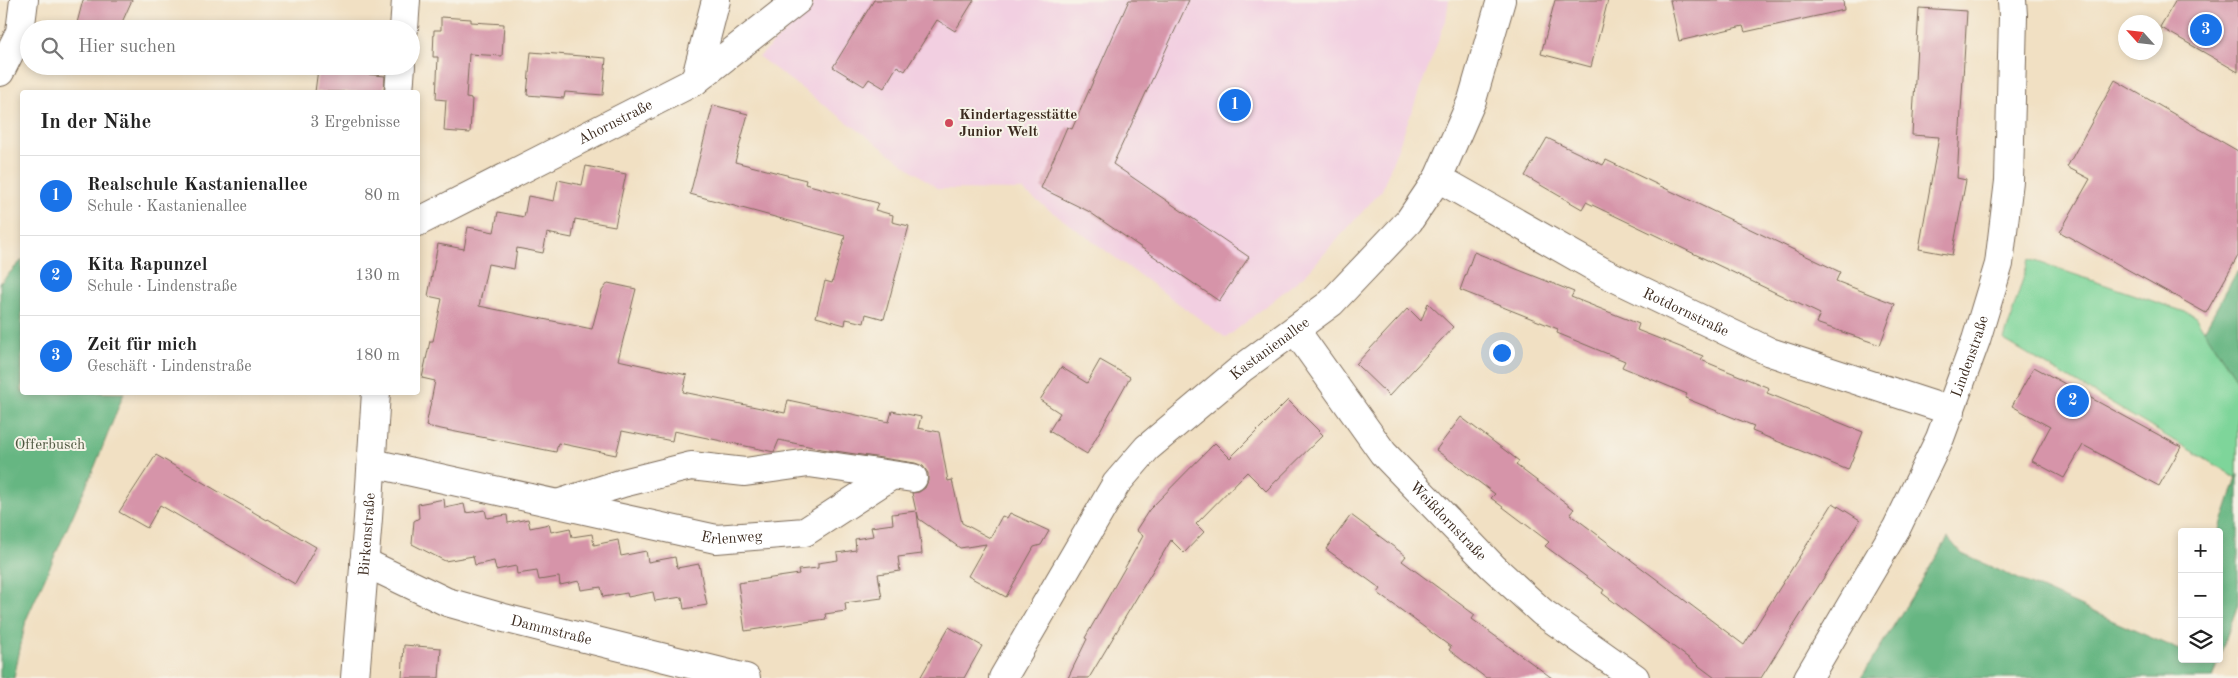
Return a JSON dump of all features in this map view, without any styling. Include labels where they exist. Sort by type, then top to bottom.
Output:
[{"type":"street","points":[[22,20],[24,0]]},
{"type":"street","points":[[405,20],[406,0]]},
{"type":"street","points":[[696,81],[716,0]]},
{"type":"street","name":"Ahornstraße","points":[[420,221],[696,81],[798,0]]},
{"type":"street","name":"Kastanienallee","points":[[1003,678],[1116,484],[1147,448],[1241,369],[1331,304],[1409,221],[1438,178],[1472,100],[1501,0]]},
{"type":"street","name":"Lindenstraße","points":[[1808,678],[1897,528],[1951,411],[1976,340],[1999,264],[2009,181],[2012,0]]},
{"type":"street","points":[[0,72],[20,32]]},
{"type":"street","points":[[399,90],[400,75]]},
{"type":"street","name":"Rotdornstraße","points":[[1438,178],[1605,272],[1770,352],[1951,411]]},
{"type":"street","name":"Weißdornstraße","points":[[1296,331],[1383,453],[1493,567],[1542,612],[1635,678]]},
{"type":"street","name":"Birkenstraße","points":[[355,678],[376,395]]},
{"type":"street","name":"Erlenweg","points":[[372,462],[558,504],[716,539],[805,532],[902,477],[809,463],[745,472],[691,466],[622,483],[558,504]]},
{"type":"street","name":"Dammstraße","points":[[364,562],[447,602],[746,678]]},
{"type":"shaded area","points":[[817,0],[1449,0],[1446,20],[1382,190],[1306,274],[1226,338],[1022,190],[938,189],[759,57]]},
{"type":"green space","points":[[2029,259],[2194,315],[2238,381],[2237,478],[2004,340]]},
{"type":"green space","name":"Offerbusch","points":[[20,262],[20,395],[123,395],[95,466],[26,620],[14,678],[0,678],[0,283]]},
{"type":"green space","points":[[2238,270],[2238,381],[2204,330]]},
{"type":"green space","points":[[2238,474],[2238,604],[2223,647],[2223,528],[2220,528]]},
{"type":"green space","points":[[1948,538],[1962,554],[2178,650],[2178,663],[2218,663],[2212,678],[1861,678]]},
{"type":"building","points":[[83,0],[132,0],[123,20],[78,20]]},
{"type":"building","points":[[874,0],[974,0],[955,31],[937,20],[905,71],[897,66],[884,88],[869,79],[864,86],[833,67]]},
{"type":"building","points":[[1129,0],[1189,0],[1113,164],[1249,257],[1219,301],[1088,211],[1041,188],[1067,127],[1072,129]]},
{"type":"building","points":[[1555,0],[1608,0],[1591,67],[1541,54]]},
{"type":"building","points":[[1670,0],[1843,0],[1844,10],[1745,32],[1743,26],[1679,41]]},
{"type":"building","points":[[2176,0],[2238,0],[2238,72],[2163,29],[2163,22]]},
{"type":"building","points":[[1919,8],[1967,11],[1957,178],[1966,180],[1952,255],[1919,249],[1939,137],[1912,135]]},
{"type":"building","points":[[441,17],[471,19],[471,22],[504,24],[502,56],[469,54],[466,98],[472,99],[470,133],[444,131],[446,100],[436,99],[438,57],[433,57],[434,30],[441,30]]},
{"type":"building","points":[[531,52],[606,58],[603,95],[565,92],[564,98],[527,95]]},
{"type":"building","points":[[317,75],[385,76],[384,90],[315,90]]},
{"type":"building","points":[[2115,80],[2238,151],[2238,256],[2206,313],[2060,232],[2090,179],[2067,167]]},
{"type":"building","points":[[713,105],[748,114],[735,162],[806,180],[805,184],[878,203],[875,210],[893,215],[892,222],[909,226],[884,319],[866,314],[864,323],[846,319],[845,325],[816,317],[825,281],[832,283],[845,236],[690,194]]},
{"type":"building","points":[[1547,138],[1603,165],[1606,160],[1840,272],[1836,281],[1895,304],[1880,345],[1816,323],[1820,314],[1586,202],[1582,209],[1525,176]]},
{"type":"building","points":[[586,166],[626,174],[615,226],[575,219],[572,238],[547,233],[543,253],[517,248],[514,269],[488,264],[479,306],[592,329],[602,291],[608,283],[636,289],[618,360],[687,375],[683,392],[785,413],[788,400],[889,422],[892,411],[921,417],[918,428],[939,432],[948,481],[952,480],[962,523],[990,538],[1002,516],[1007,518],[1010,513],[1049,531],[1041,545],[1034,547],[1006,597],[968,576],[986,544],[960,548],[919,519],[917,512],[922,554],[898,557],[900,571],[878,574],[882,598],[845,603],[846,611],[825,614],[826,619],[745,631],[738,583],[799,574],[798,570],[818,568],[818,563],[838,560],[837,553],[856,550],[855,539],[873,536],[871,527],[893,524],[892,514],[916,511],[912,493],[919,492],[925,488],[928,481],[928,473],[923,466],[915,463],[822,449],[779,440],[774,452],[674,431],[672,441],[622,431],[616,455],[558,443],[556,452],[426,426],[435,381],[422,378],[430,341],[433,341],[442,299],[428,296],[438,244],[464,249],[468,227],[494,232],[498,212],[524,217],[528,196],[554,201],[558,180],[582,185]]},
{"type":"building","points":[[1474,252],[1574,292],[1571,297],[1639,324],[1637,330],[1703,356],[1701,360],[1769,388],[1767,393],[1863,432],[1848,470],[1752,431],[1754,426],[1685,398],[1687,394],[1622,367],[1625,361],[1557,333],[1558,329],[1460,290]]},
{"type":"building","points":[[1428,303],[1453,327],[1389,396],[1356,364],[1408,308],[1421,321]]},
{"type":"building","points":[[1100,360],[1130,377],[1087,454],[1049,431],[1060,413],[1040,400],[1061,367],[1087,383]]},
{"type":"building","points":[[2034,367],[2181,447],[2159,486],[2083,445],[2064,478],[2032,461],[2050,427],[2012,406]]},
{"type":"building","points":[[1288,400],[1323,435],[1266,491],[1247,472],[1196,524],[1204,532],[1184,553],[1171,540],[1089,678],[1068,678],[1087,639],[1085,638],[1143,536],[1136,530],[1149,510],[1215,443],[1230,458]]},
{"type":"building","points":[[1461,417],[1519,461],[1516,465],[1574,509],[1570,514],[1744,645],[1833,503],[1860,520],[1761,678],[1715,678],[1602,593],[1604,590],[1545,546],[1549,542],[1491,498],[1495,494],[1436,450]]},
{"type":"building","points":[[156,455],[316,547],[295,584],[160,505],[147,528],[119,512]]},
{"type":"building","points":[[444,499],[445,508],[464,504],[466,513],[485,510],[487,518],[507,515],[508,523],[528,519],[530,528],[549,524],[551,532],[570,528],[572,537],[592,534],[594,545],[618,540],[621,556],[646,551],[648,562],[675,557],[677,568],[699,564],[707,605],[684,609],[682,597],[655,601],[653,592],[628,597],[627,593],[603,597],[601,587],[581,590],[579,581],[560,585],[559,577],[539,580],[537,571],[517,574],[516,566],[496,570],[494,561],[475,565],[473,556],[445,561],[412,544],[414,521],[419,518],[418,504]]},
{"type":"building","points":[[1351,515],[1406,556],[1402,561],[1475,615],[1472,619],[1552,678],[1486,678],[1449,650],[1451,647],[1378,593],[1381,589],[1326,549]]},
{"type":"building","points":[[949,627],[982,646],[964,678],[920,678]]},
{"type":"building","points":[[404,645],[441,648],[439,678],[402,678]]},
{"type":"place","name":"Zeit für mich","points":[[2206,30]]},
{"type":"place","name":"Realschule Kastanienallee","points":[[1235,105]]},
{"type":"place","name":"Kindertagesstätte Junior Welt","points":[[949,123]]},
{"type":"place","name":"Kita Rapunzel","points":[[2073,401]]}]
